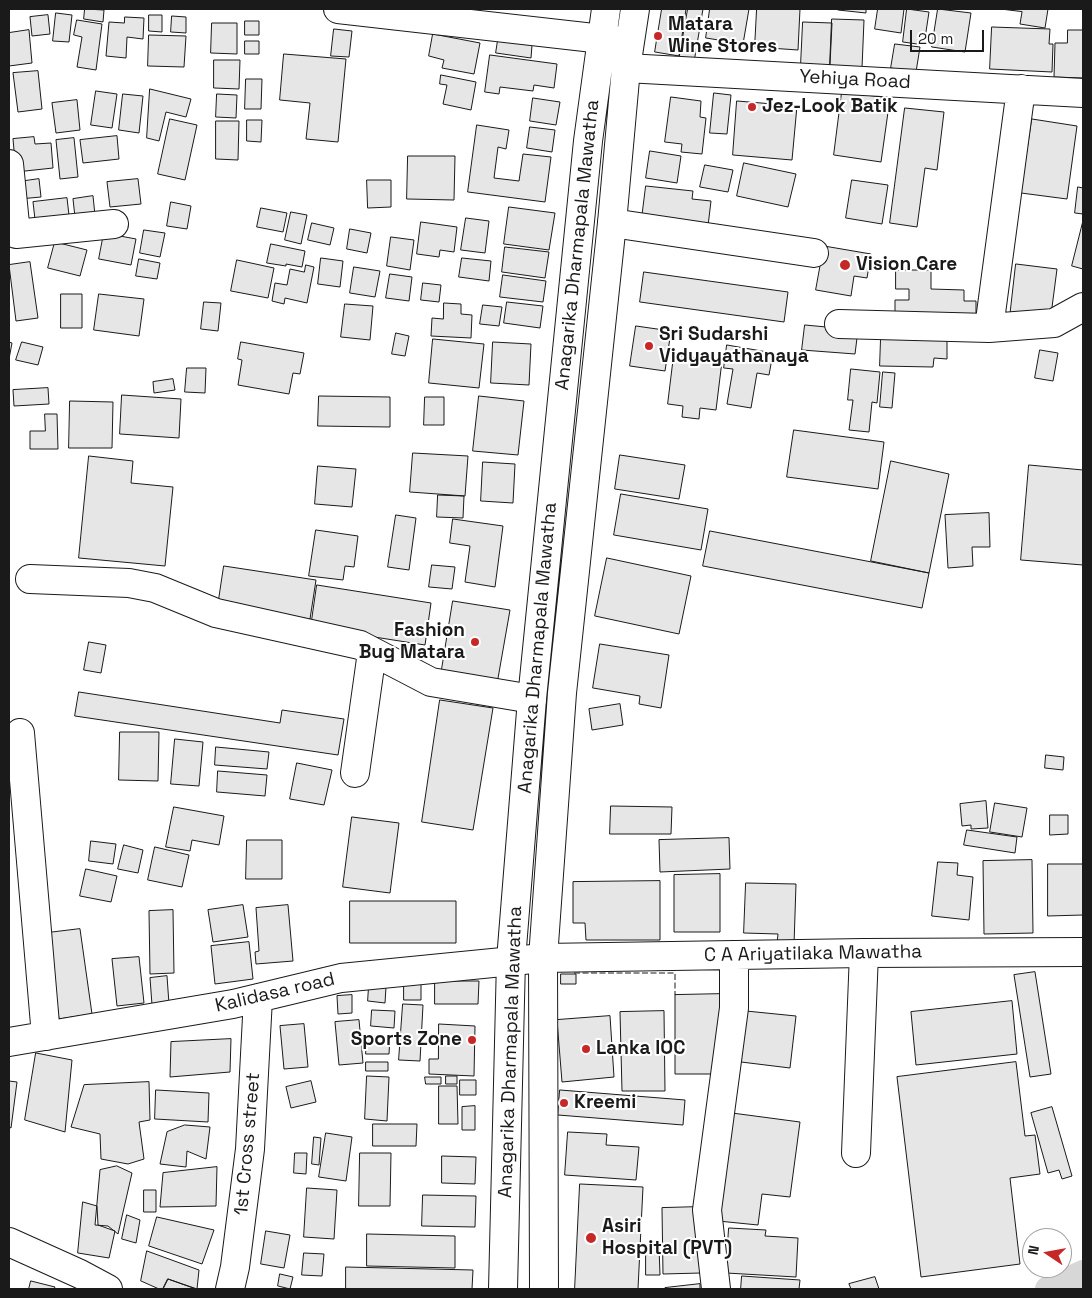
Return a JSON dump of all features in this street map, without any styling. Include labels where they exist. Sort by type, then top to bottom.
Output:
[{"type":"main road","name":"Yehiya Road","points":[[338,9],[601,39],[628,55],[1083,93]]},
{"type":"main road","name":"Anagarika Dharmapala Mawatha","points":[[503,1289],[511,960],[532,699],[588,141],[606,9]]},
{"type":"main road","name":"Anagarika Dharmapala Mawatha","points":[[544,1289],[543,958],[562,693],[628,55],[635,9]]},
{"type":"main road","points":[[989,328],[1021,89]]},
{"type":"main road","points":[[9,164],[16,234],[114,224]]},
{"type":"main road","points":[[612,223],[814,253]]},
{"type":"main road","points":[[838,324],[989,328],[1054,323],[1083,307]]},
{"type":"main road","points":[[30,578],[128,583],[155,588],[216,613],[360,645],[431,682],[532,699]]},
{"type":"main road","points":[[355,773],[372,652]]},
{"type":"main road","points":[[20,733],[46,1036]]},
{"type":"main road","name":"C A Ariyatilaka Mawatha","points":[[543,958],[1083,952]]},
{"type":"main road","points":[[856,1153],[864,953]]},
{"type":"main road","points":[[716,1289],[706,1210],[734,1008],[734,955]]},
{"type":"main road","name":"Kalidasa road","points":[[9,1042],[223,1006],[341,978],[543,958]]},
{"type":"main road","name":"1st Cross street","points":[[230,1289],[236,1267],[250,1150],[258,998]]},
{"type":"main road","points":[[9,1242],[80,1274],[108,1289]]},
{"type":"building","points":[[85,9],[104,10],[103,22],[84,19]]},
{"type":"building","points":[[662,9],[686,9],[679,56],[655,52]]},
{"type":"building","points":[[688,9],[703,9],[694,62],[679,60]]},
{"type":"building","points":[[710,9],[749,9],[743,44],[706,38]]},
{"type":"building","points":[[757,9],[800,9],[798,50],[755,47]]},
{"type":"building","points":[[866,9],[866,13],[838,10]]},
{"type":"building","points":[[878,9],[904,9],[901,33],[875,29]]},
{"type":"building","points":[[907,9],[929,12],[924,45],[903,42]]},
{"type":"building","points":[[938,9],[971,13],[965,52],[932,47]]},
{"type":"building","points":[[1001,9],[1048,9],[1045,28],[1020,24],[1022,12]]},
{"type":"building","points":[[56,13],[72,15],[69,42],[53,41]]},
{"type":"building","points":[[48,15],[50,34],[32,36],[30,17]]},
{"type":"building","points":[[149,15],[162,15],[162,32],[149,31]]},
{"type":"building","points":[[172,16],[186,17],[186,33],[171,32]]},
{"type":"building","points":[[125,17],[144,18],[143,39],[127,37],[126,58],[106,56],[109,22],[124,23]]},
{"type":"building","points":[[832,19],[864,20],[862,68],[830,66]]},
{"type":"building","points":[[77,20],[102,24],[96,70],[77,67],[82,37],[74,35]]},
{"type":"building","points":[[245,21],[259,21],[259,35],[245,35]]},
{"type":"building","points":[[803,22],[832,23],[830,65],[801,64]]},
{"type":"building","points":[[212,23],[237,23],[237,54],[211,53]]},
{"type":"building","points":[[992,27],[1050,29],[1049,44],[1053,44],[1052,72],[990,69]]},
{"type":"building","points":[[334,29],[352,31],[349,57],[331,56]]},
{"type":"building","points":[[29,30],[32,63],[9,66],[9,33]]},
{"type":"building","points":[[1068,30],[1083,30],[1083,78],[1054,77],[1055,43],[1067,43]]},
{"type":"building","points":[[433,34],[480,43],[474,74],[442,68],[444,60],[429,56]]},
{"type":"building","points":[[149,35],[186,36],[184,67],[148,66]]},
{"type":"building","points":[[498,40],[532,45],[531,58],[496,53]]},
{"type":"building","points":[[245,41],[259,41],[259,54],[245,54]]},
{"type":"building","points":[[895,44],[920,47],[916,72],[891,68]]},
{"type":"building","points":[[284,54],[346,59],[338,142],[306,139],[310,103],[280,100]]},
{"type":"building","points":[[490,55],[557,64],[554,88],[534,85],[533,91],[500,87],[499,94],[485,92]]},
{"type":"building","points":[[214,60],[240,60],[239,89],[214,88]]},
{"type":"building","points":[[38,71],[42,109],[18,112],[13,73]]},
{"type":"building","points":[[441,75],[476,82],[471,110],[443,104],[447,85],[440,84]]},
{"type":"building","points":[[246,79],[262,79],[261,109],[245,109]]},
{"type":"building","points":[[150,89],[191,99],[186,117],[166,112],[159,141],[147,138]]},
{"type":"building","points":[[96,91],[117,94],[112,128],[91,125]]},
{"type":"building","points":[[842,92],[890,98],[881,162],[834,155]]},
{"type":"building","points":[[714,93],[731,95],[727,134],[710,133]]},
{"type":"building","points":[[123,94],[143,96],[139,133],[119,130]]},
{"type":"building","points":[[217,94],[237,95],[236,118],[216,117]]},
{"type":"building","points":[[671,97],[701,101],[700,117],[706,118],[702,154],[681,152],[682,144],[665,142]]},
{"type":"building","points":[[533,98],[560,102],[556,125],[530,121]]},
{"type":"building","points":[[77,100],[80,130],[56,133],[52,103]]},
{"type":"building","points":[[737,101],[797,106],[792,160],[733,155]]},
{"type":"building","points":[[905,108],[944,112],[937,170],[925,168],[917,227],[890,223]]},
{"type":"building","points":[[170,119],[197,125],[185,180],[158,174]]},
{"type":"building","points":[[1032,119],[1077,126],[1067,199],[1021,193]]},
{"type":"building","points":[[247,120],[262,120],[261,142],[247,141]]},
{"type":"building","points":[[216,121],[239,121],[238,160],[216,159]]},
{"type":"building","points":[[477,125],[509,130],[506,149],[498,147],[494,178],[519,181],[523,154],[551,157],[545,202],[468,192]]},
{"type":"building","points":[[530,127],[555,130],[552,152],[527,148]]},
{"type":"building","points":[[117,136],[119,159],[83,163],[80,140]]},
{"type":"building","points":[[34,137],[35,144],[51,143],[53,168],[16,172],[13,139]]},
{"type":"building","points":[[74,138],[78,177],[60,179],[56,140]]},
{"type":"building","points":[[650,151],[681,156],[677,183],[646,178]]},
{"type":"building","points":[[408,156],[455,156],[454,200],[407,199]]},
{"type":"building","points":[[744,163],[796,174],[788,207],[737,196]]},
{"type":"building","points":[[705,165],[733,170],[728,192],[700,187]]},
{"type":"building","points":[[39,179],[41,197],[19,199],[18,182]]},
{"type":"building","points":[[138,179],[141,204],[110,207],[107,182]]},
{"type":"building","points":[[367,180],[391,180],[391,207],[368,208]]},
{"type":"building","points":[[852,180],[888,185],[882,224],[846,218]]},
{"type":"building","points":[[646,186],[693,191],[692,199],[711,201],[708,226],[642,218]]},
{"type":"building","points":[[1078,187],[1083,188],[1083,214],[1075,213]]},
{"type":"building","points":[[93,196],[95,215],[75,217],[73,199]]},
{"type":"building","points":[[67,198],[70,224],[36,228],[33,202]]},
{"type":"building","points":[[171,202],[191,206],[187,229],[167,226]]},
{"type":"building","points":[[509,207],[555,213],[549,250],[504,244]]},
{"type":"building","points":[[261,208],[287,213],[283,232],[257,227]]},
{"type":"building","points":[[291,212],[307,215],[301,244],[285,240]]},
{"type":"building","points":[[466,218],[489,221],[485,253],[461,250]]},
{"type":"building","points":[[1083,221],[1083,269],[1072,266]]},
{"type":"building","points":[[421,222],[457,227],[454,252],[440,250],[439,257],[417,254]]},
{"type":"building","points":[[312,223],[334,228],[330,245],[308,240]]},
{"type":"building","points":[[350,229],[371,233],[367,253],[347,249]]},
{"type":"building","points":[[144,230],[165,233],[160,257],[140,253]]},
{"type":"building","points":[[104,233],[136,239],[131,265],[99,259]]},
{"type":"building","points":[[391,237],[414,240],[410,270],[387,266]]},
{"type":"building","points":[[55,242],[87,250],[80,276],[48,268]]},
{"type":"building","points":[[271,244],[305,251],[302,267],[267,263]]},
{"type":"building","name":"Vision Care","points":[[824,246],[871,254],[867,278],[854,276],[851,296],[816,290]]},
{"type":"building","points":[[505,247],[549,252],[545,278],[502,272]]},
{"type":"building","points":[[321,258],[343,261],[340,287],[318,284]]},
{"type":"building","points":[[462,258],[491,261],[489,281],[459,277]]},
{"type":"building","points":[[139,259],[160,263],[157,279],[136,276]]},
{"type":"building","points":[[237,260],[274,268],[268,298],[231,291]]},
{"type":"building","points":[[30,262],[38,318],[16,321],[9,265]]},
{"type":"building","points":[[1016,264],[1057,269],[1051,315],[1010,317]]},
{"type":"building","points":[[306,265],[314,267],[307,303],[285,298],[284,304],[272,301],[275,283],[287,285],[290,269],[304,272]]},
{"type":"building","points":[[354,267],[380,271],[375,297],[350,293]]},
{"type":"building","points":[[896,270],[931,270],[931,289],[964,290],[964,301],[976,301],[976,324],[895,322],[895,300],[909,300],[909,289],[896,289]]},
{"type":"building","points":[[644,272],[788,292],[784,322],[640,302]]},
{"type":"building","points":[[390,274],[412,277],[409,301],[386,298]]},
{"type":"building","points":[[503,275],[546,281],[543,302],[500,297]]},
{"type":"building","points":[[423,283],[441,285],[439,302],[421,300]]},
{"type":"building","points":[[61,294],[82,294],[82,328],[61,328]]},
{"type":"building","points":[[99,294],[144,299],[139,336],[94,330]]},
{"type":"building","points":[[204,302],[221,303],[218,331],[201,329]]},
{"type":"building","points":[[507,302],[543,306],[540,328],[504,323]]},
{"type":"building","points":[[444,303],[461,304],[461,314],[472,315],[471,338],[431,336],[432,318],[443,319]]},
{"type":"building","points":[[345,304],[373,306],[370,340],[341,337]]},
{"type":"building","points":[[483,305],[502,307],[499,326],[480,324]]},
{"type":"building","points":[[805,325],[858,330],[855,354],[802,350]]},
{"type":"building","points":[[636,326],[671,331],[665,371],[630,366]]},
{"type":"building","points":[[396,333],[409,336],[405,356],[392,354]]},
{"type":"building","points":[[881,337],[947,339],[947,359],[934,358],[933,367],[880,366]]},
{"type":"building","points":[[433,339],[484,344],[479,388],[429,383]]},
{"type":"building","points":[[9,342],[12,343],[9,359]]},
{"type":"building","points":[[22,342],[43,347],[38,365],[16,360]]},
{"type":"building","points":[[241,342],[304,353],[300,374],[293,373],[289,394],[238,385],[242,360],[238,359]]},
{"type":"building","points":[[493,342],[531,344],[529,385],[491,383]]},
{"type":"building","points":[[727,345],[773,353],[769,375],[757,373],[751,408],[727,404],[733,369],[724,368]]},
{"type":"building","points":[[1040,350],[1058,353],[1053,381],[1035,378]]},
{"type":"building","points":[[674,355],[722,361],[716,410],[700,408],[699,419],[682,417],[683,406],[668,404]]},
{"type":"building","points":[[187,368],[206,368],[205,393],[185,392]]},
{"type":"building","points":[[851,369],[880,372],[877,403],[872,402],[869,432],[849,430],[853,400],[848,400]]},
{"type":"building","points":[[883,372],[895,373],[892,408],[880,407]]},
{"type":"building","points":[[173,379],[175,390],[154,393],[153,382]]},
{"type":"building","points":[[48,388],[49,404],[14,406],[13,390]]},
{"type":"building","points":[[122,395],[181,399],[179,438],[120,434]]},
{"type":"building","points":[[319,396],[390,397],[390,427],[318,426]]},
{"type":"building","points":[[479,396],[524,401],[518,455],[473,451]]},
{"type":"building","points":[[425,397],[444,397],[444,425],[424,425]]},
{"type":"building","points":[[70,401],[113,402],[112,448],[69,448]]},
{"type":"building","points":[[45,414],[57,414],[58,449],[30,449],[30,431],[45,431]]},
{"type":"building","points":[[794,430],[884,442],[878,489],[787,477]]},
{"type":"building","points":[[413,453],[468,456],[465,496],[410,492]]},
{"type":"building","points":[[620,455],[685,465],[679,499],[615,489]]},
{"type":"building","points":[[89,456],[133,461],[131,483],[173,487],[165,566],[79,558]]},
{"type":"building","points":[[891,461],[949,474],[929,573],[871,561]]},
{"type":"building","points":[[483,462],[515,464],[513,503],[481,501]]},
{"type":"building","points":[[1029,465],[1083,470],[1083,565],[1021,560]]},
{"type":"building","points":[[318,466],[356,469],[352,507],[315,504]]},
{"type":"building","points":[[621,494],[708,509],[701,550],[614,535]]},
{"type":"building","points":[[438,495],[464,496],[463,518],[437,517]]},
{"type":"building","points":[[989,513],[990,547],[972,547],[973,566],[948,568],[945,515]]},
{"type":"building","points":[[396,515],[416,518],[409,570],[388,567]]},
{"type":"building","points":[[453,519],[503,526],[495,587],[465,582],[470,546],[450,543]]},
{"type":"building","points":[[316,530],[358,536],[354,567],[345,566],[343,580],[309,576]]},
{"type":"building","points":[[710,531],[929,573],[922,608],[703,566]]},
{"type":"building","points":[[607,558],[691,576],[679,634],[595,616]]},
{"type":"building","points":[[432,565],[455,567],[452,589],[429,587]]},
{"type":"building","points":[[224,566],[316,580],[310,619],[218,606]]},
{"type":"building","points":[[317,585],[431,603],[425,645],[311,627]]},
{"type":"building","name":"Fashion Bug Matara","points":[[453,601],[510,610],[497,684],[441,675]]},
{"type":"building","points":[[89,642],[106,645],[101,673],[84,670]]},
{"type":"building","points":[[600,644],[669,655],[661,708],[639,704],[640,696],[593,688]]},
{"type":"building","points":[[79,692],[280,723],[282,710],[344,719],[338,755],[75,716]]},
{"type":"building","points":[[440,700],[493,708],[473,830],[422,822]]},
{"type":"building","points":[[620,704],[623,725],[592,730],[589,709]]},
{"type":"building","points":[[120,732],[159,732],[158,781],[119,780]]},
{"type":"building","points":[[175,739],[203,742],[199,786],[171,784]]},
{"type":"building","points":[[216,747],[269,752],[267,769],[215,765]]},
{"type":"building","points":[[1046,755],[1064,757],[1063,770],[1045,768]]},
{"type":"building","points":[[297,763],[332,770],[324,805],[290,799]]},
{"type":"building","points":[[218,771],[267,775],[265,796],[217,792]]},
{"type":"building","points":[[986,801],[988,828],[971,829],[971,825],[962,826],[960,804]]},
{"type":"building","points":[[995,803],[1027,808],[1022,837],[990,832]]},
{"type":"building","points":[[611,806],[672,807],[671,834],[610,834]]},
{"type":"building","points":[[174,807],[224,816],[219,845],[192,840],[190,851],[166,847]]},
{"type":"building","points":[[1050,815],[1068,815],[1068,834],[1050,835]]},
{"type":"building","points":[[352,817],[399,823],[390,893],[343,887]]},
{"type":"building","points":[[967,830],[1017,837],[1015,853],[964,845]]},
{"type":"building","points":[[729,838],[730,869],[660,872],[659,840]]},
{"type":"building","points":[[247,840],[282,840],[282,879],[246,879]]},
{"type":"building","points":[[91,841],[116,844],[113,864],[89,861]]},
{"type":"building","points":[[124,845],[143,850],[138,873],[118,869]]},
{"type":"building","points":[[155,847],[189,855],[182,887],[148,880]]},
{"type":"building","points":[[1032,860],[1033,933],[984,934],[983,861]]},
{"type":"building","points":[[938,862],[958,863],[957,875],[973,877],[969,920],[932,916]]},
{"type":"building","points":[[1048,864],[1083,864],[1083,915],[1048,916]]},
{"type":"building","points":[[86,869],[117,876],[111,902],[80,896]]},
{"type":"building","points":[[720,874],[720,932],[674,932],[674,875]]},
{"type":"building","points":[[660,881],[660,940],[586,940],[585,923],[573,923],[573,882]]},
{"type":"building","points":[[746,883],[796,884],[794,945],[777,944],[778,934],[744,933]]},
{"type":"building","points":[[350,901],[456,901],[456,943],[350,943]]},
{"type":"building","points":[[243,905],[248,937],[213,942],[208,910]]},
{"type":"building","points":[[288,905],[293,961],[256,964],[255,952],[259,951],[256,908]]},
{"type":"building","points":[[173,910],[174,973],[150,974],[149,911]]},
{"type":"building","points":[[80,929],[92,1014],[59,1019],[47,933]]},
{"type":"building","points":[[249,942],[253,979],[215,984],[211,946]]},
{"type":"building","points":[[139,957],[144,1003],[117,1006],[112,959]]},
{"type":"building","points":[[1035,972],[1051,1074],[1030,1077],[1014,975]]},
{"type":"building","points":[[561,974],[576,974],[576,984],[561,984]]},
{"type":"building","points":[[167,976],[169,1004],[152,1005],[150,978]]},
{"type":"building","points":[[435,981],[479,981],[478,1004],[435,1004]]},
{"type":"building","points":[[404,982],[421,982],[421,1000],[404,1000]]},
{"type":"building","points":[[369,986],[386,987],[385,1003],[368,1001]]},
{"type":"building","points":[[723,994],[724,1074],[675,1074],[675,995]]},
{"type":"building","points":[[352,995],[352,1013],[338,1014],[337,996]]},
{"type":"building","points":[[1012,1001],[1017,1054],[916,1065],[911,1012]]},
{"type":"building","points":[[403,1004],[423,1005],[420,1061],[399,1060]]},
{"type":"building","points":[[372,1010],[395,1011],[394,1028],[371,1026]]},
{"type":"building","points":[[664,1011],[665,1091],[622,1091],[620,1012]]},
{"type":"building","points":[[746,1011],[796,1016],[790,1068],[741,1062]]},
{"type":"building","name":"Lanka IOC","points":[[610,1016],[614,1077],[562,1082],[557,1020]]},
{"type":"building","points":[[359,1020],[363,1063],[339,1065],[335,1022]]},
{"type":"building","points":[[304,1024],[308,1067],[284,1069],[280,1026]]},
{"type":"building","points":[[439,1024],[475,1026],[474,1076],[429,1074],[429,1059],[438,1059]]},
{"type":"building","points":[[367,1036],[390,1037],[389,1054],[366,1054]]},
{"type":"building","points":[[231,1039],[230,1072],[170,1077],[171,1042]]},
{"type":"building","points":[[36,1053],[72,1060],[65,1132],[25,1120]]},
{"type":"building","points":[[366,1062],[388,1062],[388,1071],[366,1071]]},
{"type":"building","points":[[1016,1062],[1025,1136],[1035,1135],[1040,1174],[1010,1178],[1020,1264],[921,1277],[897,1077]]},
{"type":"building","points":[[367,1076],[389,1077],[387,1121],[365,1119]]},
{"type":"building","points":[[446,1076],[457,1076],[457,1084],[446,1084]]},
{"type":"building","points":[[425,1077],[441,1077],[441,1084],[426,1084]]},
{"type":"building","points":[[460,1080],[476,1080],[476,1095],[460,1095]]},
{"type":"building","points":[[9,1081],[17,1082],[11,1128],[9,1127]]},
{"type":"building","points":[[311,1081],[316,1102],[291,1108],[286,1087]]},
{"type":"building","points":[[149,1082],[150,1120],[139,1122],[144,1159],[128,1164],[101,1159],[100,1134],[71,1127],[84,1085]]},
{"type":"building","points":[[439,1086],[457,1086],[458,1124],[439,1124]]},
{"type":"building","points":[[156,1090],[209,1093],[208,1122],[155,1119]]},
{"type":"building","points":[[560,1090],[685,1100],[683,1125],[558,1115]]},
{"type":"building","points":[[475,1106],[475,1130],[462,1130],[462,1107]]},
{"type":"building","points":[[1052,1107],[1072,1176],[1062,1179],[1059,1170],[1048,1173],[1031,1113]]},
{"type":"building","points":[[732,1113],[800,1122],[790,1197],[762,1194],[758,1225],[718,1221]]},
{"type":"building","points":[[373,1124],[417,1124],[416,1146],[373,1146]]},
{"type":"building","points":[[185,1125],[210,1127],[206,1159],[187,1151],[186,1167],[160,1164],[167,1132]]},
{"type":"building","points":[[568,1132],[607,1134],[606,1145],[639,1147],[636,1180],[565,1175]]},
{"type":"building","points":[[326,1133],[352,1137],[346,1181],[319,1177]]},
{"type":"building","points":[[314,1137],[321,1138],[319,1165],[312,1164]]},
{"type":"building","points":[[295,1153],[307,1153],[306,1174],[294,1173]]},
{"type":"building","points":[[360,1153],[391,1153],[390,1206],[359,1206]]},
{"type":"building","points":[[442,1156],[476,1157],[475,1184],[442,1183]]},
{"type":"building","points":[[117,1166],[132,1173],[118,1234],[108,1226],[95,1225],[100,1170]]},
{"type":"building","points":[[217,1167],[216,1206],[160,1207],[163,1173]]},
{"type":"building","points":[[580,1184],[643,1187],[638,1289],[575,1289]]},
{"type":"building","points":[[307,1188],[337,1190],[334,1239],[304,1237]]},
{"type":"building","points":[[144,1190],[156,1190],[156,1212],[144,1212]]},
{"type":"building","points":[[423,1195],[476,1196],[475,1227],[422,1226]]},
{"type":"building","points":[[83,1202],[97,1206],[98,1225],[115,1231],[109,1258],[78,1253]]},
{"type":"building","points":[[699,1207],[701,1273],[663,1274],[662,1208]]},
{"type":"building","points":[[127,1215],[140,1220],[136,1243],[122,1239]]},
{"type":"building","points":[[157,1217],[214,1230],[202,1264],[149,1246]]},
{"type":"building","points":[[729,1228],[766,1230],[765,1236],[798,1238],[796,1277],[726,1273]]},
{"type":"building","points":[[266,1231],[290,1235],[284,1268],[261,1264]]},
{"type":"building","points":[[367,1234],[455,1236],[455,1268],[367,1266]]},
{"type":"building","points":[[646,1247],[659,1247],[660,1275],[646,1275]]},
{"type":"building","points":[[147,1251],[199,1270],[197,1289],[168,1279],[163,1289],[141,1281]]},
{"type":"building","points":[[304,1253],[324,1254],[322,1276],[302,1275]]},
{"type":"building","points":[[346,1267],[473,1270],[472,1289],[346,1289]]},
{"type":"building","points":[[280,1274],[293,1277],[290,1289],[278,1286]]},
{"type":"building","points":[[742,1276],[800,1280],[799,1289],[741,1289]]},
{"type":"building","points":[[875,1277],[879,1289],[851,1289],[849,1284]]},
{"type":"building","points":[[168,1279],[196,1289],[163,1289]]},
{"type":"building","points":[[31,1281],[55,1287],[54,1289],[29,1289]]},
{"type":"building","points":[[700,1284],[700,1289],[665,1289],[665,1288]]},
{"type":"waterway","points":[[1048,1289],[1083,1273]]},
{"type":"fence","points":[[574,973],[675,973],[675,995]]},
{"type":"place","name":"Matara Wine Stores","points":[[658,36]]},
{"type":"place","name":"Jez-Look Batik","points":[[752,107]]},
{"type":"place","name":"Vision Care","points":[[845,265]]},
{"type":"place","name":"Sri Sudarshi Vidyayathanaya","points":[[649,346]]},
{"type":"place","name":"Fashion Bug Matara","points":[[475,642]]},
{"type":"place","name":"Sports Zone","points":[[472,1040]]},
{"type":"place","name":"Lanka IOC","points":[[586,1049]]},
{"type":"place","name":"Kreemi","points":[[564,1103]]},
{"type":"place","name":"Asiri Hospital (PVT)","points":[[591,1238]]}]
